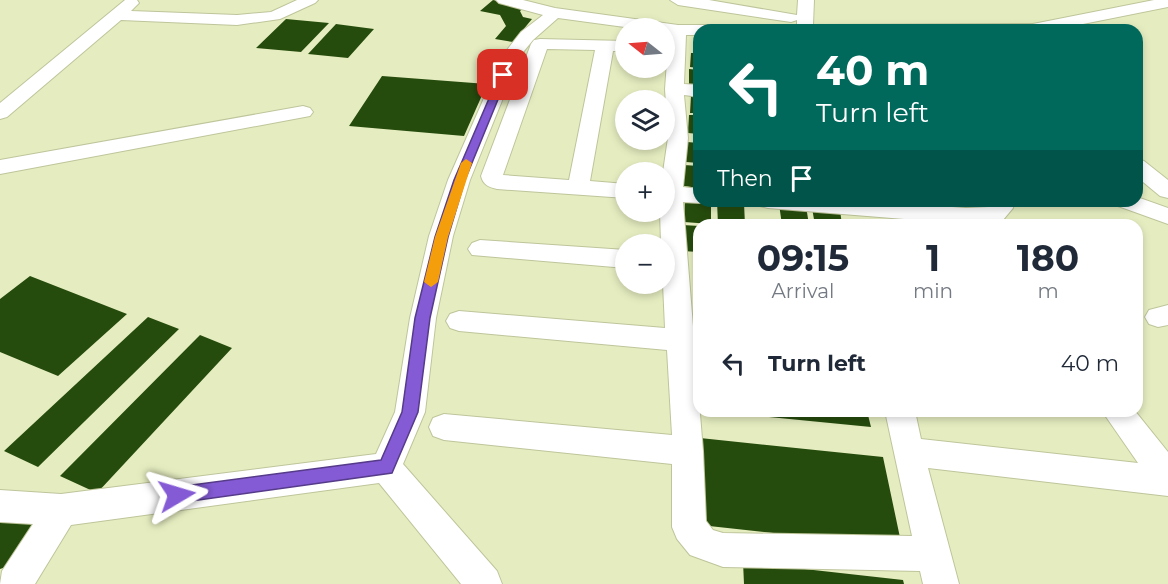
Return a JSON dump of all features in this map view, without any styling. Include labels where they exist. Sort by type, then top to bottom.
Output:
[{"type":"street","points":[[0,113],[134,0]]},
{"type":"street","points":[[117,15],[237,20],[274,15],[310,0]]},
{"type":"street","points":[[504,0],[544,6],[615,26]]},
{"type":"street","points":[[678,0],[806,24],[806,0]]},
{"type":"street","points":[[1062,24],[1168,2]]},
{"type":"street","points":[[386,467],[410,412],[423,318],[441,237],[459,180],[512,55],[527,36],[544,6]]},
{"type":"street","points":[[1133,9],[1168,19]]},
{"type":"street","points":[[675,42],[693,39]]},
{"type":"street","points":[[578,189],[615,46],[544,43],[538,47],[492,176],[493,180],[578,189],[615,191]]},
{"type":"street","points":[[675,43],[693,48]]},
{"type":"street","points":[[673,234],[678,194],[678,138],[674,78]]},
{"type":"street","points":[[674,89],[693,91]]},
{"type":"street","points":[[0,167],[303,112]]},
{"type":"street","points":[[678,138],[693,139]]},
{"type":"street","points":[[1143,171],[1168,191]]},
{"type":"street","points":[[824,207],[957,219]]},
{"type":"street","points":[[974,219],[995,215],[1002,207]]},
{"type":"street","points":[[1143,207],[1168,216]]},
{"type":"street","points":[[480,249],[615,259]]},
{"type":"street","points":[[674,294],[681,340],[688,451],[689,527],[702,543],[723,550],[937,569],[901,417]]},
{"type":"street","points":[[459,321],[681,340]]},
{"type":"street","points":[[1122,417],[1168,479]]},
{"type":"street","points":[[444,427],[688,451]]},
{"type":"street","points":[[908,452],[1168,479]]},
{"type":"street","points":[[0,506],[61,510],[386,467]]},
{"type":"street","points":[[386,467],[484,584]]},
{"type":"street","points":[[15,584],[61,510]]},
{"type":"building","points":[[493,0],[525,7],[520,11],[523,17],[532,19],[513,42],[495,39],[506,26],[500,15],[480,11]]},
{"type":"building","points":[[286,19],[329,23],[301,52],[256,48]]},
{"type":"building","points":[[336,24],[374,29],[348,58],[308,54]]},
{"type":"building","points":[[691,53],[693,53],[693,67],[690,67]]},
{"type":"building","points":[[689,69],[693,69],[693,85],[689,85]]},
{"type":"building","points":[[382,76],[487,84],[464,136],[349,126]]},
{"type":"building","points":[[691,96],[693,96],[693,113],[690,113]]},
{"type":"building","points":[[689,115],[693,115],[693,133],[688,133]]},
{"type":"building","points":[[687,142],[693,142],[693,163],[686,162]]},
{"type":"building","points":[[684,165],[693,166],[693,187],[684,186]]},
{"type":"building","points":[[685,198],[693,199],[693,207],[711,207],[711,219],[693,219],[693,223],[684,222]]},
{"type":"building","points":[[717,207],[744,207],[745,219],[718,219]]},
{"type":"building","points":[[779,207],[806,207],[808,219],[781,219]]},
{"type":"building","points":[[956,207],[982,207],[984,211],[957,209]]},
{"type":"building","points":[[812,208],[840,210],[841,219],[814,219]]},
{"type":"building","points":[[683,225],[693,226],[693,252],[682,251]]},
{"type":"building","points":[[30,276],[127,314],[58,376],[0,352],[0,299]]},
{"type":"building","points":[[148,317],[179,329],[38,467],[4,451]]},
{"type":"building","points":[[200,335],[232,348],[97,493],[60,476]]},
{"type":"building","points":[[769,417],[868,417],[871,427]]},
{"type":"building","points":[[700,438],[883,457],[902,547],[700,525]]},
{"type":"building","points":[[0,519],[32,522],[34,530],[6,567],[0,569]]},
{"type":"building","points":[[743,562],[903,580],[904,584],[744,584]]},
{"type":"slow traffic","points":[[431,282],[441,237],[466,163]]},
{"type":"route","points":[[177,495],[386,467],[410,412],[423,318],[441,237],[459,180],[503,75]]}]
